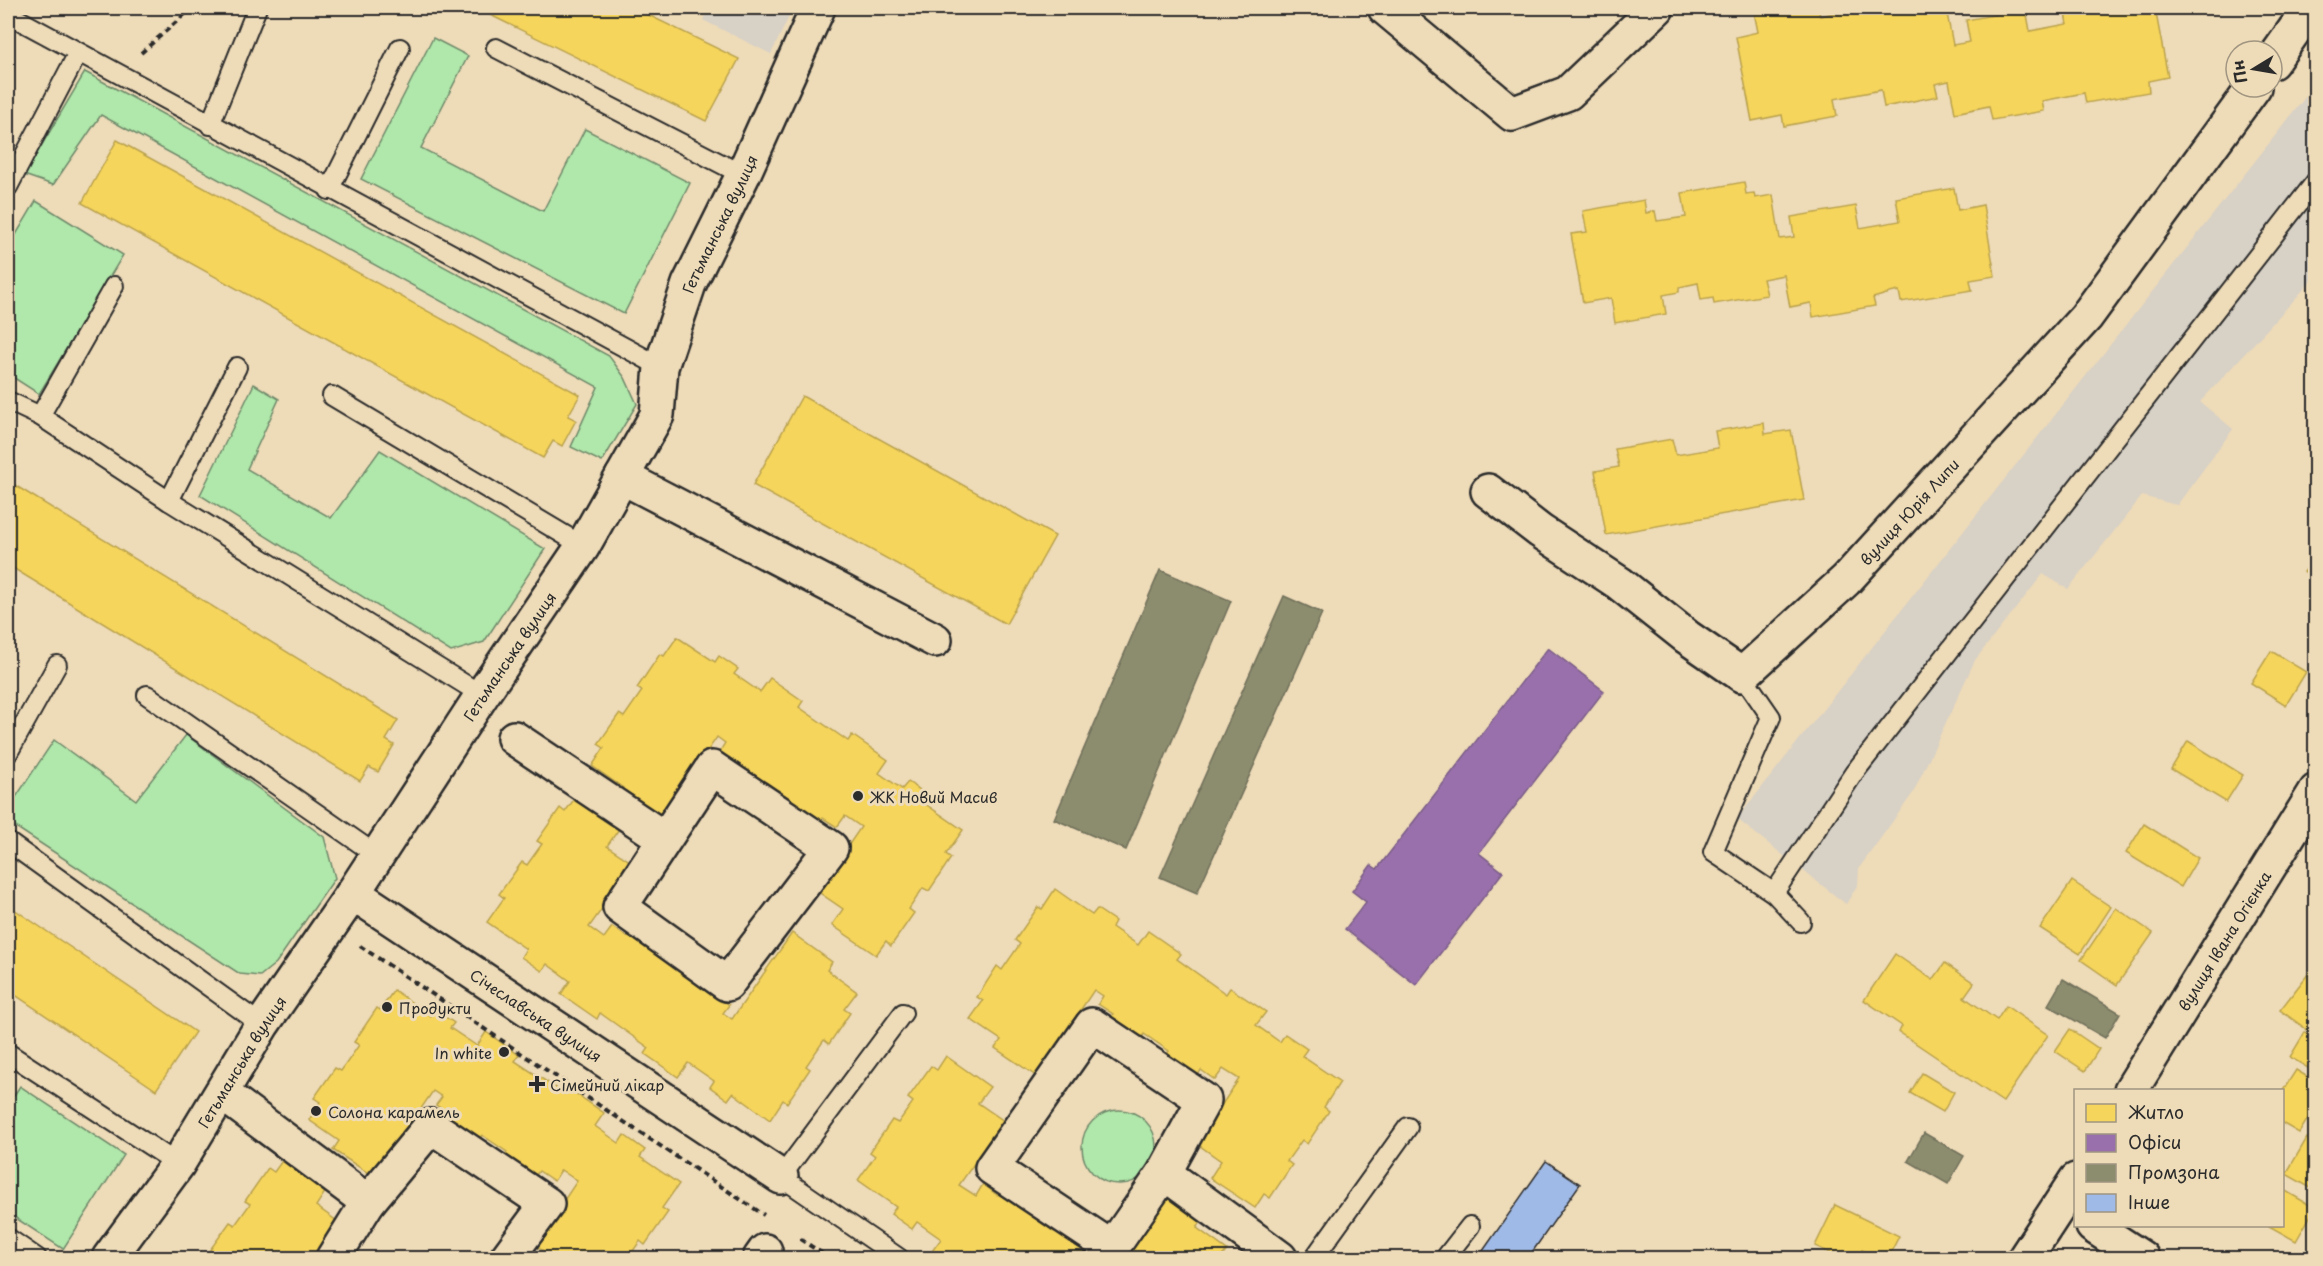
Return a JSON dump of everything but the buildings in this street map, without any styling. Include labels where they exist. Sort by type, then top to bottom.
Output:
[{"type":"street","name":"Гетьманська вулиця","points":[[110,1258],[178,1164],[262,1025],[378,856],[482,695],[583,546],[657,415],[661,367],[689,284],[743,175],[818,8]]},
{"type":"street","points":[[1385,8],[1512,114],[1568,93],[1657,8]]},
{"type":"street","points":[[2284,45],[2310,8]]},
{"type":"street","name":"вулиця Юрія Липи","points":[[1742,675],[1846,580],[2086,317],[2245,99]]},
{"type":"street","points":[[622,477],[934,640]]},
{"type":"street","points":[[1488,491],[1540,531],[1619,583],[1687,637],[1742,675]]},
{"type":"street","points":[[513,738],[665,839]]},
{"type":"street","points":[[712,768],[831,848],[727,984],[620,908],[665,839],[712,768]]},
{"type":"street","name":"вулиця Івана Огієнка","points":[[2132,1089],[2316,791]]},
{"type":"street","name":"Січеславська вулиця","points":[[353,893],[781,1177]]},
{"type":"street","points":[[1092,1025],[1204,1100],[1164,1173],[1112,1248],[992,1168],[1092,1025]]},
{"type":"street","points":[[222,1093],[368,1202]]},
{"type":"street","points":[[333,1258],[368,1202],[431,1126],[547,1204],[507,1258]]},
{"type":"street","points":[[1164,1173],[1280,1258]]},
{"type":"street","points":[[2025,1258],[2070,1199]]},
{"type":"street","points":[[2094,1227],[2142,1258]]},
{"type":"lane","points":[[210,124],[257,8]]},
{"type":"lane","points":[[8,14],[329,190],[661,367]]},
{"type":"lane","points":[[329,190],[400,48]]},
{"type":"lane","points":[[496,48],[743,175]]},
{"type":"lane","points":[[8,187],[78,53]]},
{"type":"lane","points":[[1774,893],[1854,773],[2316,181]]},
{"type":"lane","points":[[39,416],[114,286]]},
{"type":"lane","points":[[169,501],[237,368]]},
{"type":"lane","points":[[332,396],[583,546]]},
{"type":"lane","points":[[8,401],[39,416],[169,501],[482,695]]},
{"type":"lane","points":[[8,753],[57,664]]},
{"type":"lane","points":[[1742,675],[1771,717],[1713,852],[1774,893],[1801,922]]},
{"type":"lane","points":[[147,695],[378,856]]},
{"type":"lane","points":[[8,842],[262,1025]]},
{"type":"lane","points":[[781,1177],[903,1013]]},
{"type":"lane","points":[[8,1053],[178,1164]]},
{"type":"lane","points":[[1314,1258],[1408,1127]]},
{"type":"lane","name":"Січеславська вулиця","points":[[781,1177],[899,1258]]},
{"type":"lane","points":[[1445,1258],[1470,1226]]},
{"type":"lane","points":[[8,1238],[37,1258]]},
{"type":"path","points":[[117,74],[192,8]]},
{"type":"path","points":[[357,944],[770,1219]]},
{"type":"path","points":[[772,1247],[829,1258]]},
{"type":"shaded area","points":[[709,8],[793,8],[771,54],[703,20]]},
{"type":"shaded area","points":[[2315,85],[2315,277],[2200,402],[2233,429],[2177,505],[2142,496],[2068,589],[2043,574],[1975,660],[1913,793],[1859,868],[1858,884],[1846,904],[1737,819]]},
{"type":"green space","points":[[433,38],[468,56],[421,148],[543,211],[585,129],[690,183],[624,314],[361,179]]},
{"type":"green space","points":[[85,72],[609,356],[625,378],[637,404],[602,462],[571,447],[598,387],[101,115],[53,185],[24,175]]},
{"type":"green space","points":[[36,201],[123,255],[39,394],[8,374],[8,248]]},
{"type":"green space","points":[[254,384],[279,399],[247,469],[331,518],[380,450],[545,549],[484,642],[451,652],[200,495]]},
{"type":"green space","points":[[186,735],[324,837],[335,878],[276,963],[260,976],[240,974],[8,822],[8,809],[54,740],[136,800]]},
{"type":"green space","points":[[20,1086],[124,1155],[63,1249],[8,1213],[8,1105]]},
{"type":"green space","points":[[1119,1110],[1140,1116],[1150,1126],[1156,1147],[1150,1168],[1140,1178],[1119,1184],[1098,1178],[1088,1168],[1082,1147],[1088,1126],[1098,1116]]},
{"type":"place","name":"ЖК Новий Масив","points":[[858,796]]},
{"type":"place","name":"Продукти","points":[[387,1007]]},
{"type":"place","name":"In white","points":[[504,1052]]},
{"type":"place","name":"Сімейний лікар","points":[[537,1084]]},
{"type":"place","name":"Солона карамель","points":[[316,1111]]}]
